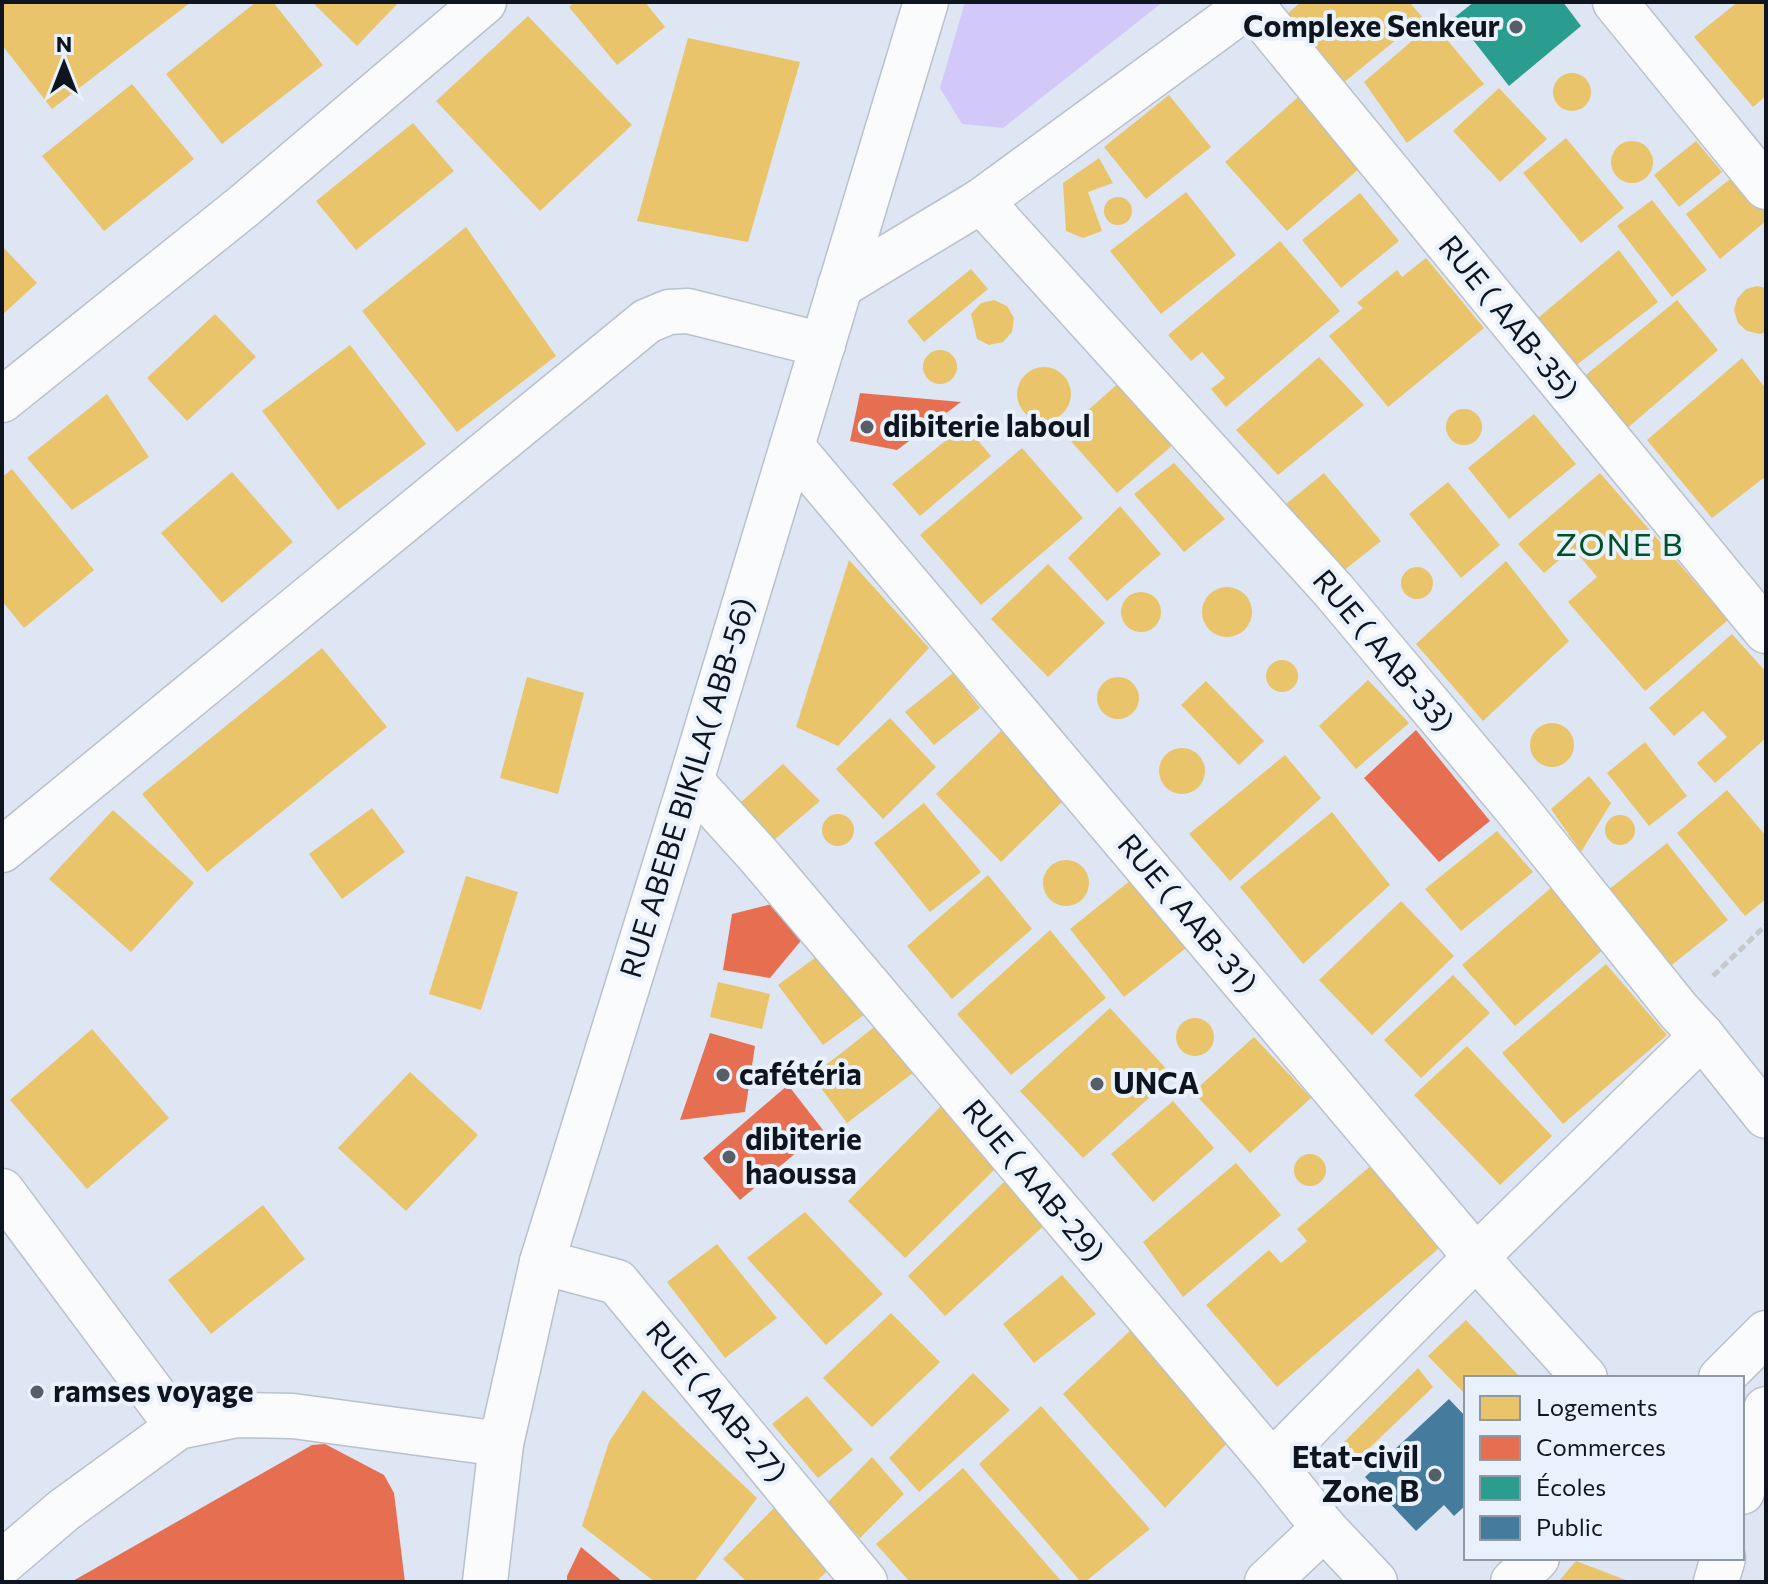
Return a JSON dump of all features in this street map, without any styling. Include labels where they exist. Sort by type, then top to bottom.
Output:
[{"type":"street","points":[[2,400],[245,205],[484,2]]},
{"type":"street","name":"RUE ABEBE BIKILA( ABB-56)","points":[[485,1582],[501,1444],[542,1262],[926,2]]},
{"type":"street","points":[[1615,2],[1766,187]]},
{"type":"street","points":[[840,286],[981,201],[1252,3]]},
{"type":"street","name":"RUE ( AAB-35)","points":[[1252,3],[1766,631]]},
{"type":"street","name":"RUE ( AAB-33)","points":[[981,201],[1334,591],[1516,808],[1766,1116]]},
{"type":"street","points":[[2,850],[647,321],[669,312],[688,311],[823,345]]},
{"type":"street","name":"RUE ( AAB-31)","points":[[792,447],[1476,1257],[1583,1376]]},
{"type":"street","name":"RUE ( AAB-29)","points":[[691,781],[759,856],[1324,1528],[1375,1582]]},
{"type":"street","points":[[1272,1463],[1476,1257],[1690,1023]]},
{"type":"street","points":[[2,1191],[178,1427]]},
{"type":"street","name":"RUE ( AAB-27)","points":[[542,1262],[617,1282],[865,1582]]},
{"type":"street","points":[[1723,1376],[1766,1333]]},
{"type":"street","points":[[1744,1485],[1766,1409]]},
{"type":"street","points":[[2,1563],[64,1510],[178,1427],[237,1415],[293,1416],[501,1444]]},
{"type":"street","points":[[1267,1582],[1324,1528]]},
{"type":"street","points":[[1513,1582],[1535,1560]]},
{"type":"street","points":[[1716,1582],[1722,1560]]},
{"type":"path","points":[[1690,1023],[1766,925]]},
{"type":"shaded area","points":[[965,2],[1163,2],[1003,128],[962,124],[940,88]]},
{"type":"building: Logements","points":[[2,2],[191,2],[52,109],[2,45]]},
{"type":"building: Logements","points":[[256,2],[273,2],[323,65],[222,144],[166,74]]},
{"type":"building: Logements","points":[[312,2],[399,2],[357,46]]},
{"type":"building: Logements","points":[[575,2],[645,2],[665,27],[617,65],[569,7]]},
{"type":"building: Logements","points":[[1301,2],[1409,2],[1423,18],[1343,83],[1287,14]]},
{"type":"building: Logements","points":[[1738,2],[1766,2],[1766,96],[1753,107],[1694,37]]},
{"type":"building: Logements","points":[[528,16],[632,125],[540,211],[436,101]]},
{"type":"building: Logements","points":[[1433,23],[1484,84],[1407,143],[1364,82]]},
{"type":"building: Logements","points":[[688,38],[800,62],[748,242],[637,221]]},
{"type":"building: Logements","points":[[1572,73],[1586,78],[1591,92],[1586,106],[1572,111],[1558,106],[1553,92],[1558,78]]},
{"type":"building: Logements","points":[[132,84],[194,159],[104,231],[42,156]]},
{"type":"building: Logements","points":[[1499,88],[1547,139],[1500,182],[1453,131]]},
{"type":"building: Logements","points":[[1305,91],[1367,162],[1287,231],[1225,162]]},
{"type":"building: Logements","points":[[1169,95],[1211,147],[1146,199],[1104,147]]},
{"type":"building: Logements","points":[[413,123],[454,171],[356,250],[316,201]]},
{"type":"building: Logements","points":[[1566,138],[1624,208],[1581,243],[1523,173]]},
{"type":"building: Logements","points":[[1632,141],[1647,147],[1653,162],[1647,177],[1632,183],[1617,177],[1611,162],[1617,147]]},
{"type":"building: Logements","points":[[1696,141],[1722,172],[1679,207],[1654,175]]},
{"type":"building: Logements","points":[[1099,158],[1113,183],[1088,192],[1102,231],[1083,238],[1066,231],[1063,183]]},
{"type":"building: Logements","points":[[1734,176],[1766,213],[1766,221],[1720,259],[1686,214]]},
{"type":"building: Logements","points":[[1186,192],[1236,255],[1161,314],[1110,251]]},
{"type":"building: Logements","points":[[1360,193],[1399,241],[1341,288],[1302,240]]},
{"type":"building: Logements","points":[[1118,197],[1128,201],[1132,211],[1128,221],[1118,225],[1108,221],[1104,211],[1108,201]]},
{"type":"building: Logements","points":[[1652,200],[1707,270],[1672,297],[1617,226]]},
{"type":"building: Logements","points":[[466,227],[556,356],[457,432],[362,311]]},
{"type":"building: Logements","points":[[1280,241],[1340,311],[1226,407],[1211,389],[1225,378],[1202,352],[1191,361],[1168,335]]},
{"type":"building: Logements","points":[[2,246],[37,283],[2,315]]},
{"type":"building: Logements","points":[[1619,250],[1658,302],[1570,370],[1532,323]]},
{"type":"building: Logements","points":[[1426,258],[1484,328],[1388,407],[1329,336],[1363,308],[1357,303],[1397,270],[1402,277]]},
{"type":"building: Logements","points":[[971,269],[988,289],[924,342],[907,321]]},
{"type":"building: Logements","points":[[1757,286],[1766,288],[1766,332],[1760,334],[1747,331],[1738,323],[1734,310],[1737,299],[1746,289]]},
{"type":"building: Logements","points":[[994,300],[1007,306],[1014,318],[1012,332],[1003,342],[989,345],[977,339],[971,314],[981,303]]},
{"type":"building: Logements","points":[[1677,300],[1718,350],[1624,431],[1581,379]]},
{"type":"building: Logements","points":[[215,314],[256,357],[187,421],[147,378]]},
{"type":"building: Logements","points":[[350,345],[426,444],[338,510],[262,411]]},
{"type":"building: Logements","points":[[940,350],[952,355],[957,367],[952,379],[940,384],[928,379],[923,367],[928,355]]},
{"type":"building: Logements","points":[[1319,357],[1364,405],[1278,475],[1236,430]]},
{"type":"building: Logements","points":[[1742,358],[1766,389],[1766,476],[1712,518],[1647,440]]},
{"type":"building: Logements","points":[[1044,367],[1063,375],[1071,394],[1063,413],[1044,421],[1025,413],[1017,394],[1025,375]]},
{"type":"building: Logements","points":[[1120,382],[1174,444],[1117,493],[1063,432]]},
{"type":"building: Logements","points":[[107,394],[149,457],[72,510],[27,458]]},
{"type":"building: Logements","points":[[1464,409],[1477,414],[1482,427],[1477,440],[1464,445],[1451,440],[1446,427],[1451,414]]},
{"type":"building: Logements","points":[[1534,414],[1576,464],[1509,519],[1468,468]]},
{"type":"building: Logements","points":[[965,425],[991,456],[920,516],[892,484]]},
{"type":"building: Logements","points":[[1022,448],[1083,518],[981,605],[920,535]]},
{"type":"building: Logements","points":[[1174,463],[1225,519],[1184,552],[1134,494]]},
{"type":"building: Logements","points":[[12,469],[94,570],[24,628],[2,601],[2,477]]},
{"type":"building: Logements","points":[[232,472],[293,542],[222,603],[161,533]]},
{"type":"building: Logements","points":[[1324,473],[1381,541],[1343,571],[1286,504]]},
{"type":"building: Logements","points":[[1600,473],[1728,620],[1645,691],[1568,602],[1597,577],[1573,548],[1544,573],[1518,544]]},
{"type":"building: Logements","points":[[1448,482],[1500,545],[1461,578],[1409,514]]},
{"type":"building: Logements","points":[[1120,506],[1161,554],[1107,601],[1068,558]]},
{"type":"building: Logements","points":[[849,560],[929,648],[838,746],[796,727]]},
{"type":"building: Logements","points":[[1506,561],[1569,641],[1483,721],[1416,644]]},
{"type":"building: Logements","points":[[1048,564],[1105,623],[1048,677],[991,619]]},
{"type":"building: Logements","points":[[1417,567],[1428,572],[1433,583],[1428,594],[1417,599],[1406,594],[1401,583],[1406,572]]},
{"type":"building: Logements","points":[[1227,587],[1245,594],[1252,612],[1245,630],[1227,637],[1209,630],[1202,612],[1209,594]]},
{"type":"building: Logements","points":[[1141,592],[1155,598],[1161,612],[1155,626],[1141,632],[1127,626],[1121,612],[1127,598]]},
{"type":"building: Logements","points":[[1732,634],[1766,672],[1766,738],[1715,783],[1697,763],[1727,737],[1703,711],[1674,736],[1649,708]]},
{"type":"building: Logements","points":[[322,648],[387,727],[207,872],[142,794]]},
{"type":"building: Logements","points":[[1282,660],[1293,665],[1298,676],[1293,687],[1282,692],[1271,687],[1266,676],[1271,665]]},
{"type":"building: Logements","points":[[953,673],[980,708],[934,745],[905,712]]},
{"type":"building: Logements","points":[[527,677],[584,693],[558,794],[500,778]]},
{"type":"building: Logements","points":[[1118,677],[1133,683],[1139,698],[1133,713],[1118,719],[1103,713],[1097,698],[1103,683]]},
{"type":"building: Logements","points":[[1368,680],[1409,723],[1356,769],[1319,726]]},
{"type":"building: Logements","points":[[1206,681],[1264,741],[1239,765],[1181,705]]},
{"type":"building: Logements","points":[[890,718],[936,767],[883,819],[836,769]]},
{"type":"building: Logements","points":[[1552,723],[1567,730],[1574,745],[1567,760],[1552,767],[1537,760],[1530,745],[1537,730]]},
{"type":"building: Logements","points":[[1006,726],[1070,794],[1001,862],[936,794]]},
{"type":"building: Logements","points":[[1645,742],[1687,796],[1649,826],[1607,773]]},
{"type":"building: Logements","points":[[1182,748],[1198,755],[1205,771],[1198,787],[1182,794],[1166,787],[1159,771],[1166,755]]},
{"type":"building: Logements","points":[[1285,755],[1321,798],[1230,881],[1189,834]]},
{"type":"building: Logements","points":[[783,764],[820,801],[773,841],[739,804]]},
{"type":"building: Logements","points":[[1589,776],[1611,803],[1581,852],[1551,809]]},
{"type":"building: Logements","points":[[1727,790],[1766,836],[1766,899],[1745,916],[1677,833]]},
{"type":"building: Logements","points":[[924,803],[981,872],[930,912],[874,843]]},
{"type":"building: Logements","points":[[372,808],[405,852],[342,899],[309,854]]},
{"type":"building: Logements","points":[[113,810],[194,883],[131,952],[49,879]]},
{"type":"building: Logements","points":[[1332,812],[1390,885],[1303,964],[1240,887]]},
{"type":"building: Logements","points":[[838,814],[850,818],[854,830],[850,842],[838,846],[826,842],[822,830],[826,818]]},
{"type":"building: Logements","points":[[1620,815],[1626,816],[1634,824],[1634,836],[1626,844],[1620,845],[1614,844],[1606,836],[1605,830],[1606,824],[1614,816]]},
{"type":"building: Logements","points":[[1497,831],[1533,872],[1461,931],[1425,889]]},
{"type":"building: Logements","points":[[1667,843],[1728,920],[1668,968],[1607,891]]},
{"type":"building: Logements","points":[[1066,860],[1082,867],[1089,883],[1082,899],[1066,906],[1050,899],[1043,883],[1050,867]]},
{"type":"building: Logements","points":[[988,875],[1032,929],[952,999],[907,946]]},
{"type":"building: Logements","points":[[466,876],[518,892],[481,1010],[429,994]]},
{"type":"building: Logements","points":[[1136,876],[1191,944],[1124,997],[1070,929]]},
{"type":"building: Logements","points":[[1552,887],[1605,948],[1515,1026],[1462,965]]},
{"type":"building: Logements","points":[[1401,901],[1454,956],[1372,1035],[1319,980]]},
{"type":"building: Logements","points":[[1050,930],[1106,998],[1011,1075],[957,1014]]},
{"type":"building: Logements","points":[[823,952],[868,1012],[823,1045],[778,985]]},
{"type":"building: Logements","points":[[1606,964],[1667,1035],[1563,1124],[1502,1053]]},
{"type":"building: Logements","points":[[1453,975],[1490,1013],[1421,1078],[1384,1040]]},
{"type":"building: Logements","points":[[718,982],[770,994],[762,1029],[710,1017]]},
{"type":"building: Logements","name":"UNCA","points":[[1110,1008],[1173,1076],[1083,1158],[1020,1091]]},
{"type":"building: Logements","points":[[1195,1018],[1209,1023],[1214,1037],[1209,1051],[1195,1056],[1181,1051],[1176,1037],[1181,1023]]},
{"type":"building: Logements","points":[[882,1021],[918,1069],[847,1123],[812,1076]]},
{"type":"building: Logements","points":[[92,1029],[169,1118],[87,1189],[10,1100]]},
{"type":"building: Logements","points":[[1254,1037],[1311,1098],[1250,1153],[1193,1092]]},
{"type":"building: Logements","points":[[1467,1046],[1552,1136],[1500,1185],[1414,1095]]},
{"type":"building: Logements","points":[[410,1072],[478,1135],[406,1211],[338,1148]]},
{"type":"building: Logements","points":[[1173,1101],[1214,1148],[1153,1202],[1111,1154]]},
{"type":"building: Logements","points":[[942,1105],[999,1165],[905,1258],[848,1201]]},
{"type":"building: Logements","points":[[1310,1154],[1322,1158],[1326,1170],[1322,1182],[1310,1186],[1298,1182],[1294,1170],[1298,1158]]},
{"type":"building: Logements","points":[[1236,1163],[1281,1215],[1183,1297],[1143,1242]]},
{"type":"building: Logements","points":[[1374,1163],[1445,1243],[1277,1387],[1206,1305],[1269,1250],[1281,1263],[1307,1241],[1297,1229]]},
{"type":"building: Logements","points":[[1010,1176],[1049,1221],[945,1316],[908,1276]]},
{"type":"building: Logements","points":[[263,1205],[305,1259],[211,1334],[168,1280]]},
{"type":"building: Logements","points":[[805,1212],[883,1294],[826,1345],[747,1258]]},
{"type":"building: Logements","points":[[717,1244],[777,1318],[725,1358],[667,1282]]},
{"type":"building: Logements","points":[[1062,1275],[1096,1314],[1034,1363],[1003,1324]]},
{"type":"building: Logements","points":[[891,1313],[940,1362],[872,1427],[823,1378]]},
{"type":"building: Logements","points":[[1466,1320],[1518,1375],[1464,1376],[1464,1393],[1428,1356]]},
{"type":"building: Logements","points":[[1131,1330],[1233,1437],[1165,1508],[1063,1394]]},
{"type":"building: Logements","points":[[1418,1368],[1433,1387],[1360,1457],[1343,1443]]},
{"type":"building: Logements","points":[[973,1373],[1010,1410],[919,1492],[889,1458]]},
{"type":"building: Logements","points":[[643,1390],[757,1498],[694,1582],[655,1582],[582,1526],[609,1442]]},
{"type":"building: Logements","points":[[807,1396],[853,1450],[818,1478],[772,1424]]},
{"type":"building: Logements","points":[[1041,1406],[1150,1529],[1085,1582],[1081,1582],[979,1464]]},
{"type":"building: Logements","points":[[872,1457],[904,1494],[860,1538],[827,1503]]},
{"type":"building: Logements","points":[[963,1468],[1062,1582],[910,1582],[876,1544]]},
{"type":"building: Logements","points":[[777,1505],[835,1563],[816,1582],[747,1582],[723,1559]]},
{"type":"building: Logements","points":[[1576,1561],[1631,1582],[1558,1582]]},
{"type":"building: Commerces","points":[[860,393],[961,402],[897,450],[850,441]]},
{"type":"building: Commerces","points":[[1416,730],[1490,821],[1439,862],[1364,778]]},
{"type":"building: Commerces","points":[[780,902],[809,931],[770,978],[723,970],[732,914]]},
{"type":"building: Commerces","points":[[710,1033],[755,1046],[745,1112],[680,1120]]},
{"type":"building: Commerces","points":[[788,1085],[823,1130],[740,1200],[703,1158]]},
{"type":"building: Commerces","points":[[325,1444],[384,1475],[394,1493],[405,1582],[71,1582],[312,1445]]},
{"type":"building: Commerces","points":[[581,1547],[623,1582],[567,1582]]},
{"type":"building: Écoles","points":[[1474,2],[1563,2],[1581,26],[1509,86],[1455,17]]},
{"type":"building: Public","points":[[1449,1399],[1464,1415],[1464,1507],[1454,1516],[1444,1505],[1416,1531],[1365,1477]]},
{"type":"place","name":"Complexe Senkeur","points":[[1516,27]]},
{"type":"place","name":"dibiterie laboul","points":[[867,427]]},
{"type":"place","name":"cafétéria","points":[[723,1075]]},
{"type":"place","name":"UNCA","points":[[1097,1084]]},
{"type":"place","name":"dibiterie haoussa","points":[[729,1157]]},
{"type":"place","name":"ramses voyage","points":[[37,1392]]},
{"type":"place","name":"Etat-civil Zone B","points":[[1435,1475]]},
{"type":"district","name":"ZONE B","points":[[1620,545]]}]
